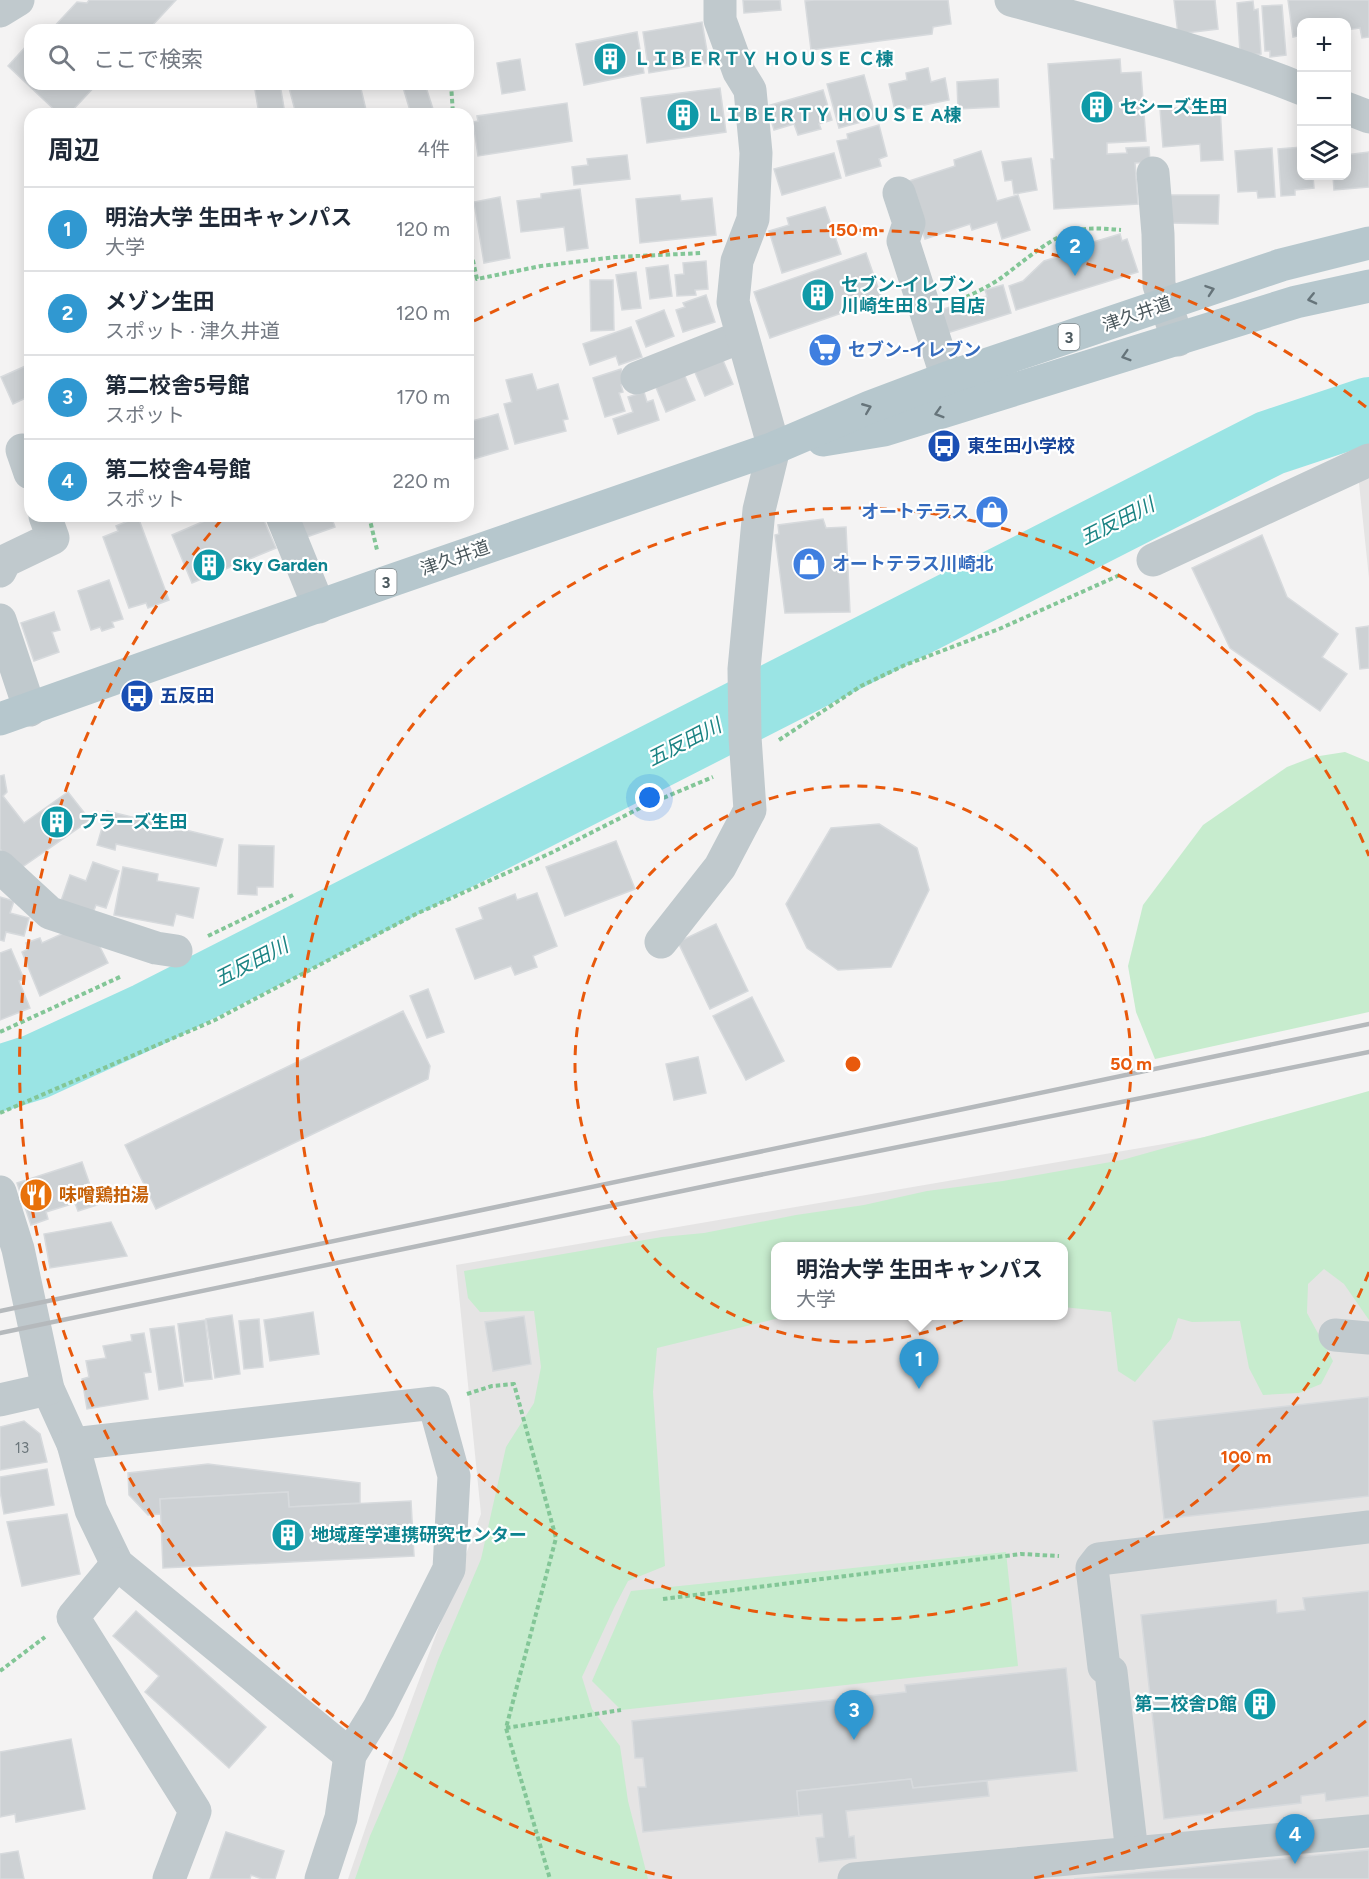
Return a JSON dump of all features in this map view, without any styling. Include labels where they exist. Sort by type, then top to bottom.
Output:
[{"type":"main road","name":"津久井道","points":[[15,715],[395,579],[774,448],[870,407],[947,378],[1281,265],[1369,243]]},
{"type":"main road","name":"津久井道","points":[[774,448],[884,430],[1296,302],[1369,286]]},
{"type":"street","points":[[0,11],[18,0]]},
{"type":"street","points":[[661,942],[720,867],[750,810],[744,669],[759,510],[774,448],[733,302],[737,261],[753,219],[756,153],[750,90],[739,72],[720,20],[720,0]]},
{"type":"street","points":[[1011,0],[1166,42],[1297,87]]},
{"type":"street","points":[[1351,110],[1369,117]]},
{"type":"street","points":[[1153,173],[1159,285],[1178,340]]},
{"type":"street","points":[[899,193],[909,223],[903,241],[947,378]]},
{"type":"street","points":[[637,378],[741,337]]},
{"type":"street","points":[[1153,560],[1369,460]]},
{"type":"street","points":[[0,571],[5,561],[53,538],[47,522]]},
{"type":"street","points":[[284,522],[319,607]]},
{"type":"street","points":[[0,620],[15,715]]},
{"type":"street","points":[[0,867],[22,890],[51,913],[156,948],[176,951]]},
{"type":"street","points":[[0,1192],[18,1249],[12,1280],[48,1389],[73,1444],[91,1510],[117,1564],[350,1755]]},
{"type":"street","points":[[1335,1335],[1369,1338]]},
{"type":"street","points":[[0,1400],[48,1389]]},
{"type":"street","points":[[73,1444],[434,1403],[453,1476],[448,1569],[379,1708],[350,1755],[341,1818],[321,1879]]},
{"type":"street","points":[[1132,1853],[1111,1672],[1104,1667],[1092,1568],[1099,1559],[1369,1527]]},
{"type":"street","points":[[117,1564],[73,1617],[195,1811],[169,1879]]},
{"type":"street","points":[[854,1879],[1369,1831]]},
{"type":"path","points":[[451,90],[453,108]]},
{"type":"path","points":[[927,313],[967,297],[999,280],[1030,256],[1077,230],[1102,228],[1158,234]]},
{"type":"path","points":[[474,265],[477,279],[541,266],[616,257],[714,253],[737,261]]},
{"type":"path","points":[[0,1113],[214,1020],[416,914],[553,852],[644,806],[905,664],[999,629],[1153,560]]},
{"type":"path","points":[[0,1032],[19,1024]]},
{"type":"path","points":[[434,1403],[492,1386],[514,1384],[556,1538],[506,1728],[550,1879]]},
{"type":"path","points":[[663,1599],[1021,1554],[1099,1559]]},
{"type":"path","points":[[0,1671],[73,1617]]},
{"type":"path","points":[[506,1728],[621,1710]]},
{"type":"shaded area","points":[[1369,468],[1369,578],[1358,474]]},
{"type":"shaded area","points":[[1369,1109],[1369,1879],[348,1879],[383,1777],[481,1514],[456,1265]]},
{"type":"green space","points":[[1345,752],[1369,762],[1369,1012],[1155,1059],[1136,1012],[1128,966],[1143,905],[1203,825],[1287,767],[1313,757]]},
{"type":"green space","points":[[1369,1091],[1369,1320],[1344,1284],[1324,1269],[1308,1284],[1307,1313],[1333,1361],[1321,1384],[1299,1393],[1263,1395],[1249,1368],[1240,1321],[1192,1322],[1178,1318],[1171,1339],[1135,1382],[1118,1371],[1111,1312],[1068,1308],[1068,1242],[771,1242],[772,1320],[657,1348],[653,1392],[665,1566],[628,1581],[582,1677],[592,1709],[620,1746],[628,1801],[648,1879],[355,1879],[370,1836],[399,1769],[438,1660],[481,1559],[506,1447],[534,1403],[541,1367],[534,1311],[480,1312],[468,1298],[464,1271],[662,1237],[704,1233],[796,1215],[864,1205],[927,1191],[1003,1181],[1122,1160]]},
{"type":"green space","points":[[1006,1552],[1018,1666],[621,1710],[592,1681],[631,1591]]},
{"type":"building","points":[[89,0],[176,0],[154,24],[57,24],[77,2],[87,3]]},
{"type":"building","points":[[743,0],[780,0],[781,10],[744,13]]},
{"type":"building","points":[[948,0],[951,24],[933,27],[932,34],[811,50],[805,1]]},
{"type":"building","points":[[1174,0],[1215,0],[1218,29],[1178,34]]},
{"type":"building","points":[[1288,0],[1369,0],[1369,37],[1362,38],[1360,28],[1351,29],[1351,18],[1297,18],[1297,36],[1293,37]]},
{"type":"building","points":[[1253,1],[1254,10],[1258,9],[1261,54],[1247,55],[1240,52],[1237,3]]},
{"type":"building","points":[[1282,5],[1286,55],[1270,57],[1270,51],[1265,51],[1262,6]]},
{"type":"building","points":[[702,22],[709,63],[649,73],[643,32]]},
{"type":"building","name":"ＬＩＢＥＲＴＹ ＨＯＵＳＥ Ｃ棟","points":[[637,32],[644,73],[584,85],[576,44]]},
{"type":"building","points":[[24,49],[24,81],[8,66]]},
{"type":"building","points":[[520,59],[525,90],[502,94],[497,63]]},
{"type":"building","name":"セシーズ生田","points":[[1120,59],[1121,73],[1141,72],[1146,141],[1107,143],[1107,154],[1127,153],[1126,148],[1149,147],[1150,162],[1135,163],[1138,204],[1054,209],[1051,159],[1054,159],[1048,64]]},
{"type":"building","points":[[928,68],[931,82],[945,78],[949,100],[895,111],[889,84],[907,80],[906,73]]},
{"type":"building","points":[[864,75],[876,118],[839,128],[827,84]]},
{"type":"building","points":[[998,79],[999,107],[958,109],[957,82]]},
{"type":"building","name":"ＬＩＢＥＲＴＹ ＨＯＵＳＥ A棟","points":[[720,88],[726,132],[647,143],[641,98]]},
{"type":"building","points":[[34,90],[91,90],[75,108],[53,108]]},
{"type":"building","points":[[255,90],[281,90],[284,108],[258,108]]},
{"type":"building","points":[[290,90],[361,90],[366,108],[294,108]]},
{"type":"building","points":[[404,90],[427,90],[433,108],[409,108]]},
{"type":"building","points":[[823,90],[832,120],[819,124],[821,129],[798,135],[794,124],[774,130],[767,106]]},
{"type":"building","points":[[567,103],[572,141],[478,156],[474,129],[474,122],[478,121],[477,116]]},
{"type":"building","points":[[1220,105],[1223,160],[1201,161],[1200,144],[1163,147],[1160,109]]},
{"type":"building","points":[[879,125],[887,156],[879,159],[881,166],[846,176],[837,141],[848,139],[847,134]]},
{"type":"building","points":[[1297,147],[1297,180],[1313,180],[1314,188],[1295,190],[1295,195],[1281,196],[1278,149]]},
{"type":"building","points":[[1272,148],[1275,197],[1258,198],[1257,191],[1238,192],[1235,151]]},
{"type":"building","points":[[981,151],[997,201],[1018,195],[1030,230],[1002,239],[997,222],[972,230],[970,224],[925,239],[906,182],[955,166],[954,160]]},
{"type":"building","points":[[1369,152],[1369,187],[1334,190],[1333,180],[1351,180],[1351,154]]},
{"type":"building","points":[[834,153],[841,178],[782,195],[774,169]]},
{"type":"building","points":[[627,155],[630,179],[574,185],[572,167],[588,165],[587,159]]},
{"type":"building","points":[[1031,158],[1037,190],[1014,194],[1012,180],[1005,181],[1002,162]]},
{"type":"building","points":[[580,189],[588,248],[567,251],[564,227],[521,232],[517,201],[541,198],[541,194]]},
{"type":"building","points":[[680,195],[681,201],[712,198],[716,235],[640,243],[636,199]]},
{"type":"building","points":[[1170,195],[1219,195],[1218,224],[1169,223]]},
{"type":"building","points":[[500,197],[510,258],[484,263],[474,202]]},
{"type":"building","points":[[825,207],[841,254],[782,273],[769,231],[789,225],[787,218]]},
{"type":"building","points":[[1087,234],[1090,243],[1120,234],[1122,241],[1127,239],[1138,272],[1016,310],[1009,286],[1023,281],[1044,261],[1070,253],[1066,240]]},
{"type":"building","name":"セブン-イレブン 川崎生田８丁目店","points":[[866,253],[882,299],[770,338],[754,292]]},
{"type":"building","points":[[706,261],[708,289],[695,290],[696,295],[677,296],[675,275],[684,274],[683,263]]},
{"type":"building","points":[[668,265],[672,296],[650,299],[646,268]]},
{"type":"building","points":[[636,272],[641,308],[622,310],[616,275]]},
{"type":"building","points":[[590,280],[613,280],[614,330],[591,331]]},
{"type":"building","points":[[1003,285],[1011,313],[947,333],[940,310],[987,296],[985,290]]},
{"type":"building","points":[[706,295],[715,322],[683,332],[676,310],[685,307],[683,303]]},
{"type":"building","points":[[664,310],[674,336],[646,347],[636,321]]},
{"type":"building","points":[[631,327],[642,357],[619,365],[616,356],[590,365],[583,344]]},
{"type":"building","points":[[722,358],[733,384],[705,396],[694,370]]},
{"type":"building","points":[[24,367],[24,399],[13,404],[1,377]]},
{"type":"building","points":[[621,369],[626,383],[621,385],[623,392],[619,393],[625,411],[605,417],[593,378]]},
{"type":"building","points":[[532,374],[537,390],[558,384],[568,419],[563,420],[566,431],[515,444],[504,404],[512,402],[506,380]]},
{"type":"building","points":[[684,374],[695,400],[666,412],[655,385]]},
{"type":"building","points":[[644,392],[647,402],[653,400],[659,420],[618,434],[613,419],[633,412],[628,397]]},
{"type":"building","points":[[498,414],[508,449],[474,459],[474,420]]},
{"type":"building","points":[[823,519],[826,528],[846,527],[850,612],[785,613],[775,535],[779,534],[778,525]]},
{"type":"building","points":[[126,522],[140,522],[169,600],[148,608],[146,603],[129,608],[103,537],[118,531],[116,526]]},
{"type":"building","name":"Sky Garden","points":[[202,522],[265,522],[276,548],[192,583],[172,535]]},
{"type":"building","points":[[295,522],[333,522],[335,527],[301,539]]},
{"type":"building","points":[[1262,535],[1287,597],[1338,634],[1322,657],[1347,674],[1320,711],[1230,648],[1192,568]]},
{"type":"building","points":[[109,580],[123,619],[112,622],[114,627],[102,631],[100,627],[91,630],[78,591]]},
{"type":"building","points":[[54,612],[60,630],[52,632],[59,652],[34,661],[21,623]]},
{"type":"building","points":[[1369,626],[1369,668],[1360,669],[1356,628]]},
{"type":"building","name":"プラーズ生田","points":[[4,775],[7,792],[3,796],[24,823],[68,792],[90,820],[18,870],[0,849],[0,776]]},
{"type":"building","points":[[107,811],[223,839],[216,866],[116,844],[115,850],[97,845]]},
{"type":"building","points":[[879,824],[917,848],[929,890],[891,967],[838,970],[807,948],[786,904],[831,828]]},
{"type":"building","points":[[616,841],[635,889],[565,916],[546,867]]},
{"type":"building","points":[[239,845],[274,846],[273,887],[257,887],[257,895],[238,894]]},
{"type":"building","points":[[93,862],[119,871],[106,908],[96,905],[93,913],[61,901],[70,875],[86,881]]},
{"type":"building","points":[[123,867],[158,874],[157,881],[199,888],[193,918],[176,914],[173,926],[114,915]]},
{"type":"building","points":[[537,893],[557,946],[533,956],[537,967],[515,975],[511,966],[475,979],[456,929],[483,919],[479,908],[515,894],[517,900]]},
{"type":"building","points":[[0,897],[14,901],[10,913],[29,918],[24,936],[6,932],[4,941],[0,940]]},
{"type":"building","points":[[716,924],[748,991],[710,1009],[678,942]]},
{"type":"building","points":[[66,932],[99,945],[108,963],[40,996],[22,952],[28,949],[26,943],[40,938],[42,943]]},
{"type":"building","points":[[11,949],[24,979],[19,981],[30,1008],[0,1020],[0,953]]},
{"type":"building","points":[[428,989],[444,1032],[427,1038],[410,996]]},
{"type":"building","points":[[752,997],[784,1061],[746,1080],[713,1016]]},
{"type":"building","points":[[403,1011],[430,1066],[428,1079],[156,1209],[125,1145]]},
{"type":"building","points":[[698,1057],[706,1093],[674,1100],[666,1064]]},
{"type":"building","points":[[82,1162],[97,1205],[78,1211],[75,1203],[46,1212],[48,1219],[31,1225],[17,1183]]},
{"type":"building","points":[[111,1222],[127,1256],[50,1268],[44,1234]]},
{"type":"building","points":[[313,1312],[319,1354],[270,1361],[264,1320]]},
{"type":"building","points":[[232,1315],[240,1374],[215,1378],[206,1319]]},
{"type":"building","points":[[524,1316],[531,1364],[493,1371],[485,1322]]},
{"type":"building","points":[[259,1319],[263,1367],[244,1369],[239,1321]]},
{"type":"building","points":[[205,1320],[212,1379],[185,1382],[178,1324]]},
{"type":"building","points":[[174,1326],[183,1386],[159,1390],[150,1329]]},
{"type":"building","points":[[144,1333],[151,1372],[144,1373],[148,1399],[87,1409],[82,1379],[89,1377],[86,1361],[106,1358],[103,1346],[132,1341],[131,1335]]},
{"type":"building","points":[[1369,1397],[1369,1496],[1164,1519],[1153,1421]]},
{"type":"building","points":[[24,1421],[40,1434],[47,1462],[0,1470],[0,1427]]},
{"type":"building","points":[[208,1464],[360,1483],[360,1503],[289,1507],[288,1492],[160,1499],[161,1514],[148,1515],[129,1495],[128,1473]]},
{"type":"building","points":[[47,1469],[54,1505],[4,1514],[0,1477]]},
{"type":"building","name":"地域産学連携研究センター","points":[[288,1492],[289,1507],[411,1501],[414,1556],[163,1568],[160,1499]]},
{"type":"building","points":[[67,1514],[80,1574],[22,1586],[7,1522]]},
{"type":"building","name":"第二校舎D館","points":[[1369,1591],[1369,1796],[1326,1801],[1325,1793],[1301,1796],[1301,1803],[1164,1819],[1141,1615],[1276,1600],[1277,1613],[1305,1610],[1303,1598]]},
{"type":"building","points":[[136,1611],[266,1727],[229,1768],[145,1692],[159,1676],[113,1636]]},
{"type":"building","points":[[1066,1668],[1077,1771],[913,1788],[911,1779],[797,1791],[799,1816],[643,1832],[638,1787],[646,1787],[643,1758],[635,1758],[632,1721],[906,1692],[905,1685]]},
{"type":"building","points":[[71,1739],[85,1809],[16,1822],[15,1814],[0,1817],[0,1752]]},
{"type":"building","points":[[911,1779],[913,1788],[987,1781],[989,1796],[846,1811],[849,1837],[854,1836],[856,1858],[819,1862],[816,1838],[824,1837],[822,1814],[799,1816],[797,1791]]},
{"type":"building","points":[[226,1832],[284,1851],[275,1879],[262,1879],[251,1875],[250,1879],[210,1879]]},
{"type":"building","points":[[1369,1850],[1369,1879],[1074,1879]]},
{"type":"building","points":[[18,1851],[24,1879],[0,1879],[0,1854]]},
{"type":"waterway","name":"五反田川","points":[[0,1078],[35,1067],[148,1015],[1270,443],[1369,410]]},
{"type":"railway","points":[[0,1311],[1369,1024]]},
{"type":"railway","points":[[0,1333],[735,1180],[1369,1052]]},
{"type":"place","name":"ＬＩＢＥＲＴＹ ＨＯＵＳＥ Ｃ棟","points":[[610,59]]},
{"type":"place","name":"セシーズ生田","points":[[1097,107]]},
{"type":"place","name":"ＬＩＢＥＲＴＹ ＨＯＵＳＥ A棟","points":[[683,115]]},
{"type":"place","name":"メゾン生田","points":[[1075,276]]},
{"type":"place","name":"セブン-イレブン 川崎生田８丁目店","points":[[818,295]]},
{"type":"place","name":"セブン-イレブン","points":[[825,350]]},
{"type":"place","name":"東生田小学校","points":[[944,446]]},
{"type":"place","name":"オートテラス","points":[[992,512]]},
{"type":"place","name":"オートテラス川崎北","points":[[809,564]]},
{"type":"place","name":"Sky Garden","points":[[209,565]]},
{"type":"place","name":"五反田","points":[[137,696]]},
{"type":"place","name":"プラーズ生田","points":[[57,822]]},
{"type":"place","name":"味噌鶏拍湯","points":[[36,1195]]},
{"type":"place","name":"明治大学 生田キャンパス","points":[[919,1389]]},
{"type":"place","name":"地域産学連携研究センター","points":[[288,1535]]},
{"type":"place","name":"第二校舎D館","points":[[1260,1704]]},
{"type":"place","name":"第二校舎5号館","points":[[854,1740]]},
{"type":"place","name":"第二校舎4号館","points":[[1295,1864]]}]
